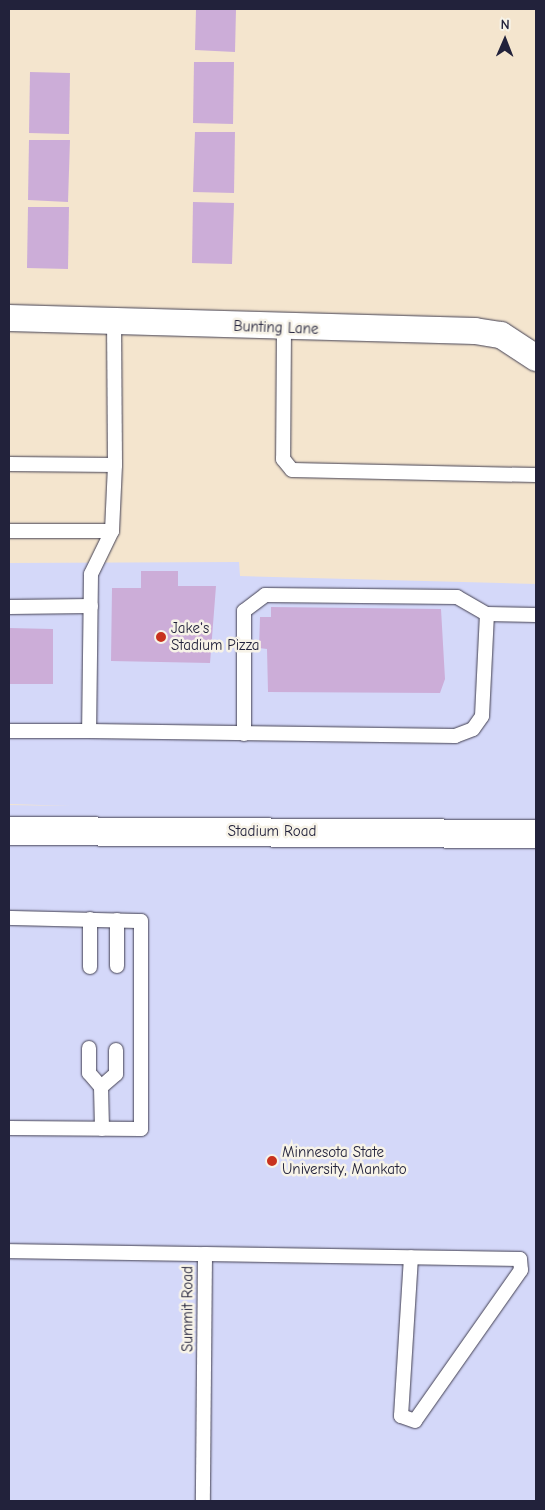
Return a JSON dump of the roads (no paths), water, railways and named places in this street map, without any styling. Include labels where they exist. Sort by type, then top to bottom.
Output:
[{"type":"street","name":"Bunting Lane","points":[[9,318],[114,320],[284,329],[475,331],[501,335],[536,358]]},
{"type":"street","name":"Stadium Road","points":[[9,831],[536,834]]},
{"type":"lane","points":[[89,731],[91,574],[112,531],[115,466],[114,320]]},
{"type":"lane","points":[[284,329],[283,460],[292,470],[536,475]]},
{"type":"lane","points":[[9,464],[115,466]]},
{"type":"lane","points":[[9,531],[112,531]]},
{"type":"lane","points":[[244,734],[244,610],[265,595],[457,597],[487,614],[536,615]]},
{"type":"lane","points":[[9,607],[91,606]]},
{"type":"lane","points":[[9,731],[244,734],[466,733],[478,726],[482,716],[487,614]]},
{"type":"lane","points":[[9,918],[141,921],[141,1129],[9,1128]]},
{"type":"lane","points":[[90,920],[90,967]]},
{"type":"lane","points":[[117,920],[117,966]]},
{"type":"lane","points":[[89,1048],[89,1073],[101,1087],[102,1129]]},
{"type":"lane","points":[[101,1087],[116,1074],[116,1050]]},
{"type":"lane","name":"Summit Road","points":[[9,1251],[205,1254],[203,1501]]},
{"type":"lane","points":[[205,1254],[515,1257],[522,1265],[415,1422],[401,1416],[411,1257]]},
{"type":"place","name":"Jake's Stadium Pizza","points":[[161,637]]},
{"type":"place","name":"Minnesota State University, Mankato","points":[[272,1161]]}]
